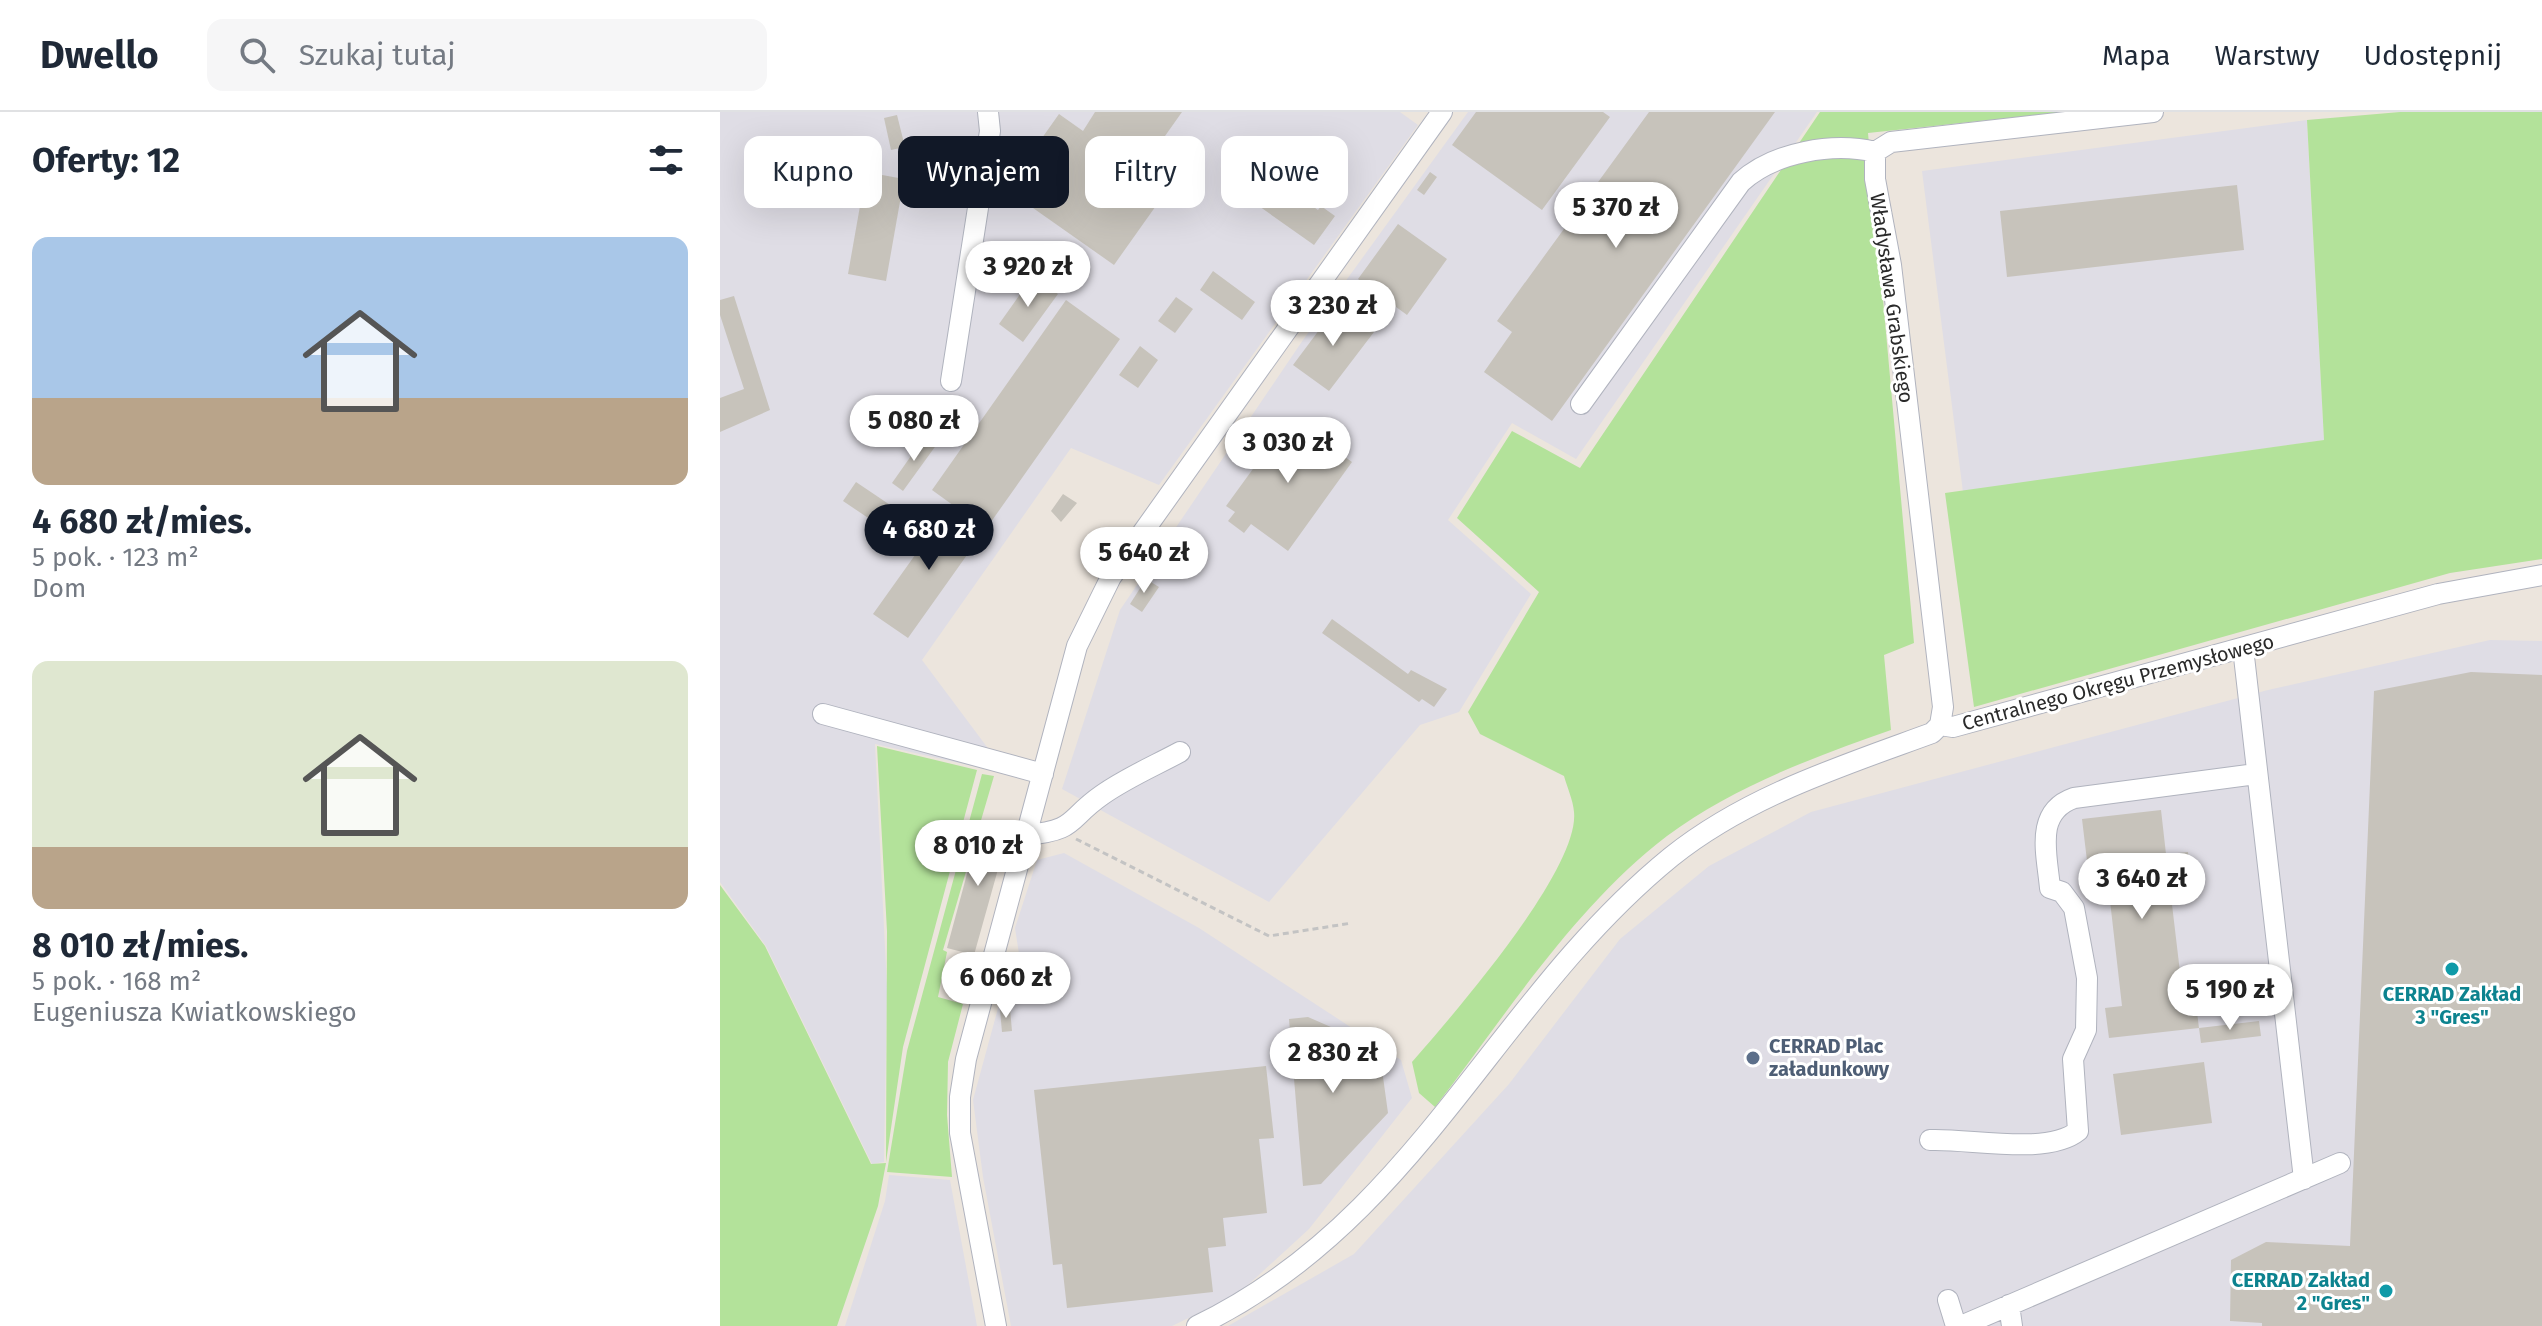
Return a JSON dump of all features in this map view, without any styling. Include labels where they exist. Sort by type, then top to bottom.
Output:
[{"type":"street","points":[[951,381],[990,131],[988,112]]},
{"type":"street","points":[[996,1326],[969,1184],[959,1106],[976,1017],[1077,646],[1111,577],[1442,112]]},
{"type":"street","points":[[1581,404],[1741,182],[1755,169],[1767,163],[1821,150],[1849,147],[1875,152],[1891,142],[2153,112]]},
{"type":"street","name":"Władysława Grabskiego","points":[[1875,152],[1875,179],[1891,265],[1943,707],[1940,725]]},
{"type":"street","name":"Centralnego Okręgu Przemysłowego","points":[[1197,1326],[1288,1272],[1360,1211],[1402,1167],[1592,936],[1672,857],[1704,833],[1768,797],[1932,733],[1940,725],[1953,727],[2438,594],[2542,575]]},
{"type":"street","points":[[2243,648],[2304,1179]]},
{"type":"street","points":[[823,714],[1043,774]]},
{"type":"street","points":[[1026,835],[1058,830],[1074,823],[1100,796],[1180,752]]},
{"type":"street","points":[[1930,1140],[1964,1138],[2023,1144],[2069,1138],[2078,1131],[2073,1059],[2086,1030],[2087,978],[2074,908],[2062,892],[2050,888],[2045,830],[2052,810],[2074,798],[2256,774]]},
{"type":"street","points":[[1948,1300],[1958,1326],[2340,1163]]},
{"type":"street","points":[[2009,1305],[2012,1326]]},
{"type":"path","points":[[1058,830],[1269,936],[1352,923]]},
{"type":"shaded area","points":[[720,112],[1400,112],[1418,125],[1159,485],[1071,448],[922,660],[990,751],[1026,778],[875,744],[887,988],[884,1162],[872,1164],[766,946],[720,882]]},
{"type":"shaded area","points":[[1468,112],[1817,112],[1576,459],[1512,423],[1448,520],[1531,594],[1459,712],[1420,725],[1269,902],[1062,789],[1120,610],[1303,340]]},
{"type":"shaded area","points":[[2307,120],[2324,440],[1963,492],[1922,171]]},
{"type":"shaded area","points":[[2490,640],[2542,641],[2542,1326],[1228,1326],[1354,1254],[1509,1084],[1620,939],[1709,866],[1811,812],[2268,690]]},
{"type":"shaded area","points":[[1064,853],[1199,928],[1401,1060],[1412,1098],[1309,1229],[1238,1294],[1172,1326],[1011,1326],[983,1177],[973,1100],[1000,1001],[1023,980],[1015,928],[1037,860]]},
{"type":"shaded area","points":[[889,1175],[950,1180],[977,1326],[845,1326],[885,1201]]},
{"type":"green space","points":[[1820,112],[2064,112],[1868,133],[1914,643],[1884,655],[1891,730],[1804,762],[1747,788],[1692,818],[1667,836],[1601,896],[1571,929],[1435,1107],[1419,1093],[1412,1062],[1482,978],[1536,904],[1557,869],[1570,838],[1574,812],[1564,776],[1480,734],[1468,712],[1539,592],[1457,518],[1512,431],[1580,468]]},
{"type":"green space","points":[[2400,112],[2542,112],[2542,559],[2450,573],[1974,707],[1945,493],[2324,440],[2307,120]]},
{"type":"green space","points":[[877,746],[977,770],[903,1047],[886,1162],[887,931]]},
{"type":"green space","points":[[982,774],[994,776],[943,950],[947,952],[938,997],[963,1004],[948,1062],[947,1115],[952,1177],[887,1172],[907,1051]]},
{"type":"green space","points":[[720,885],[765,946],[871,1164],[886,1163],[878,1206],[837,1326],[720,1326]]},
{"type":"building","points":[[1095,112],[1182,112],[1165,136],[1085,136],[1085,208],[1154,208],[1114,265],[1033,208],[1069,208],[1069,136],[1043,136],[1059,114],[1083,131]]},
{"type":"building","points":[[1476,112],[1603,112],[1610,117],[1542,210],[1452,145]]},
{"type":"building","points":[[1649,112],[1775,112],[1552,421],[1484,372],[1512,332],[1497,321]]},
{"type":"building","points":[[897,115],[902,136],[898,136],[898,148],[891,150],[884,118]]},
{"type":"building","points":[[1430,172],[1437,177],[1424,195],[1417,190]]},
{"type":"building","points":[[882,175],[898,178],[899,208],[886,281],[848,274],[860,208],[882,208]]},
{"type":"building","points":[[2237,185],[2244,250],[2007,277],[2000,211]]},
{"type":"building","points":[[1262,208],[1324,208],[1335,216],[1314,245]]},
{"type":"building","points":[[1398,224],[1447,259],[1407,315],[1358,279]]},
{"type":"building","points":[[1213,271],[1255,302],[1242,320],[1200,290]]},
{"type":"building","points":[[1033,276],[1058,294],[1023,342],[999,324]]},
{"type":"building","points":[[734,296],[770,410],[720,432],[720,398],[744,389],[720,315],[720,300]]},
{"type":"building","points":[[1176,297],[1193,309],[1175,333],[1158,321]]},
{"type":"building","points":[[1066,300],[1120,339],[986,529],[932,490]]},
{"type":"building","points":[[1337,306],[1374,332],[1329,391],[1293,365]]},
{"type":"building","points":[[1140,346],[1158,360],[1138,388],[1119,375]]},
{"type":"building","points":[[1290,418],[1352,462],[1288,551],[1251,524],[1244,533],[1228,521],[1235,512],[1226,506]]},
{"type":"building","points":[[925,436],[937,444],[903,491],[892,483]]},
{"type":"building","points":[[856,482],[905,515],[892,534],[843,501]]},
{"type":"building","points":[[1063,494],[1077,503],[1061,522],[1051,511]]},
{"type":"building","points":[[950,506],[984,531],[908,638],[873,614]]},
{"type":"building","points":[[1146,579],[1159,587],[1142,612],[1130,604]]},
{"type":"building","points":[[1332,619],[1408,674],[1411,670],[1447,689],[1434,707],[1422,699],[1419,702],[1322,633]]},
{"type":"building","name":"CERRAD Zakład 3 \"Gres\"","points":[[2471,672],[2542,675],[2542,1326],[2262,1326],[2262,1323],[2230,1321],[2231,1260],[2266,1242],[2350,1246],[2374,691]]},
{"type":"building","points":[[2161,810],[2166,854],[2188,852],[2192,894],[2171,896],[2182,989],[2194,988],[2199,1028],[2109,1038],[2105,1008],[2122,1006],[2109,892],[2091,894],[2082,819]]},
{"type":"building","points":[[981,822],[1009,830],[974,955],[947,948]]},
{"type":"building","points":[[1010,1009],[1012,1031],[1002,1032],[1000,1010]]},
{"type":"building","points":[[1308,1017],[1379,1048],[1388,1113],[1321,1184],[1303,1186],[1289,1019]]},
{"type":"building","points":[[2259,1021],[2261,1036],[2201,1043],[2199,1028]]},
{"type":"building","points":[[2204,1062],[2212,1123],[2121,1135],[2113,1074]]},
{"type":"building","points":[[1266,1066],[1274,1138],[1259,1139],[1267,1213],[1223,1218],[1226,1246],[1208,1248],[1213,1292],[1067,1308],[1062,1264],[1053,1265],[1034,1090]]},
{"type":"place","name":"CERRAD Zakład 3 \"Gres\"","points":[[2452,969]]},
{"type":"place","name":"CERRAD Plac załadunkowy","points":[[1753,1058]]},
{"type":"place","name":"CERRAD Zakład 2 \"Gres\"","points":[[2386,1291]]}]
